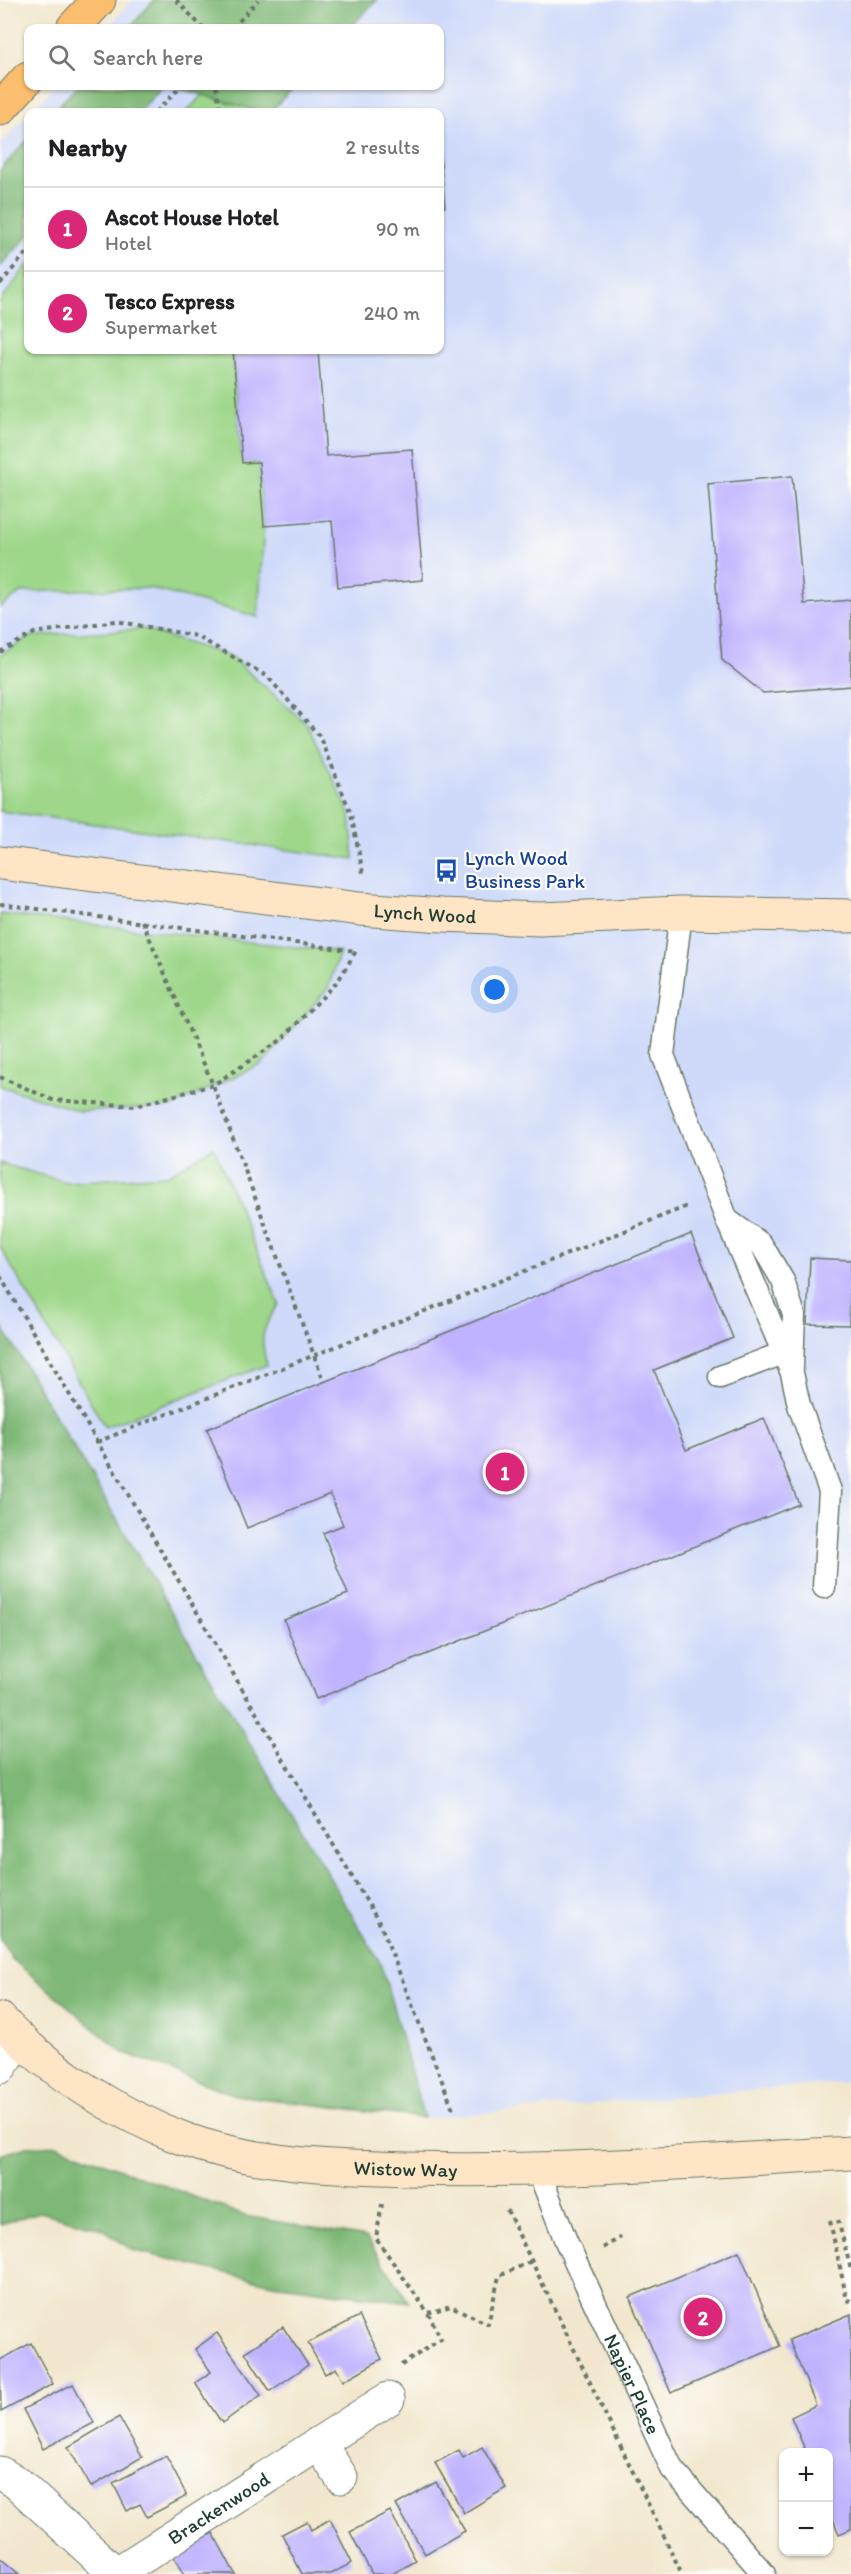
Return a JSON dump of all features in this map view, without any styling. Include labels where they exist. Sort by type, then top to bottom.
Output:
[{"type":"main road","points":[[77,24],[99,0]]},
{"type":"main road","points":[[0,109],[24,82]]},
{"type":"street","name":"Lynch Wood","points":[[0,863],[383,911],[540,919],[681,913],[851,916]]},
{"type":"street","points":[[0,2067],[10,2029]]},
{"type":"street","name":"Wistow Way","points":[[10,2029],[100,2099],[184,2139],[248,2156],[303,2164],[383,2168],[538,2170],[851,2153]]},
{"type":"street","name":"Brackenwood","points":[[6,2487],[116,2574],[388,2398]]},
{"type":"street","points":[[319,2443],[342,2477]]},
{"type":"lane","points":[[681,913],[663,1055],[727,1220],[788,1363],[799,1405],[830,1491],[824,1587]]},
{"type":"lane","points":[[720,1377],[788,1363]]},
{"type":"lane","name":"Napier Place","points":[[538,2170],[566,2241],[672,2469],[764,2574]]},
{"type":"path","points":[[176,0],[199,24]]},
{"type":"path","points":[[237,24],[258,0]]},
{"type":"path","points":[[160,108],[177,90]]},
{"type":"path","points":[[217,90],[219,108]]},
{"type":"path","points":[[0,284],[24,256]]},
{"type":"path","points":[[0,652],[34,633],[116,621],[196,636],[267,676],[321,738],[351,814],[364,879]]},
{"type":"path","points":[[0,904],[356,951],[338,981],[281,1040],[213,1085],[135,1106],[53,1100],[0,1077]]},
{"type":"path","points":[[142,921],[213,1085],[324,1382]]},
{"type":"path","points":[[97,1442],[700,1201],[711,1226],[727,1220]]},
{"type":"path","points":[[0,1276],[381,1926],[453,2109]]},
{"type":"path","points":[[382,2204],[376,2238],[428,2313],[441,2339],[392,2372],[388,2398]]},
{"type":"path","points":[[507,2210],[682,2574]]},
{"type":"path","points":[[838,2220],[851,2270]]},
{"type":"path","points":[[830,2221],[847,2300],[851,2301]]},
{"type":"path","points":[[428,2313],[451,2306],[488,2324],[499,2276],[532,2261]]},
{"type":"shaded area","points":[[133,0],[851,0],[851,2082],[424,2118],[381,1964],[0,1323],[0,145],[24,119],[24,354],[444,354],[444,108],[34,108],[51,90],[444,90],[444,24],[111,24]]},
{"type":"green space","points":[[154,0],[377,0],[354,24],[133,24]]},
{"type":"green space","points":[[73,90],[159,90],[143,108],[57,108]]},
{"type":"green space","points":[[186,90],[291,90],[274,108],[248,108]]},
{"type":"green space","points":[[203,95],[248,108],[190,108]]},
{"type":"green space","points":[[24,143],[24,240],[0,267],[0,170]]},
{"type":"green space","points":[[24,269],[24,354],[232,354],[242,463],[259,462],[264,526],[258,617],[149,588],[22,592],[0,607],[0,302]]},
{"type":"green space","points":[[143,629],[231,657],[307,724],[350,814],[354,859],[0,811],[0,655],[32,636]]},
{"type":"green space","points":[[0,914],[340,952],[328,988],[263,1063],[171,1107],[79,1111],[0,1086]]},
{"type":"green space","points":[[214,1147],[279,1304],[264,1333],[263,1347],[267,1365],[105,1427],[0,1247],[0,1163],[66,1182],[167,1175]]},
{"type":"green space","points":[[0,1323],[381,1964],[424,2118],[235,2095],[122,2052],[12,1959],[0,1939]]},
{"type":"green space","points":[[57,2145],[245,2216],[366,2237],[409,2302],[272,2284],[132,2250],[102,2229],[40,2212],[0,2224],[0,2155],[26,2147]]},
{"type":"building","points":[[233,354],[318,354],[326,456],[412,449],[423,580],[338,587],[332,521],[264,526],[259,462],[242,463]]},
{"type":"building","points":[[792,476],[804,604],[851,600],[851,686],[763,693],[722,660],[708,484]]},
{"type":"building","points":[[691,1234],[733,1338],[654,1370],[686,1450],[764,1418],[799,1504],[316,1699],[284,1620],[348,1594],[323,1533],[343,1525],[330,1494],[247,1528],[207,1429]]},
{"type":"building","points":[[810,1258],[851,1260],[849,1325],[807,1324]]},
{"type":"building","points":[[739,2251],[780,2346],[671,2393],[630,2297]]},
{"type":"building","points":[[851,2314],[851,2529],[839,2534],[833,2519],[833,2448],[804,2448],[791,2417],[816,2405],[789,2340]]},
{"type":"building","points":[[359,2316],[382,2359],[343,2381],[336,2368],[325,2374],[308,2343]]},
{"type":"building","points":[[283,2327],[308,2365],[270,2391],[245,2352]]},
{"type":"building","points":[[217,2333],[261,2395],[222,2423],[195,2383],[211,2372],[195,2349]]},
{"type":"building","points":[[31,2343],[53,2384],[1,2412],[0,2360]]},
{"type":"building","points":[[73,2384],[94,2423],[43,2449],[23,2409]]},
{"type":"building","points":[[119,2417],[142,2457],[91,2487],[68,2447]]},
{"type":"building","points":[[482,2447],[506,2488],[464,2513],[435,2463],[459,2450],[463,2458]]},
{"type":"building","points":[[166,2456],[187,2496],[147,2517],[140,2504],[127,2511],[113,2483]]},
{"type":"building","points":[[436,2482],[465,2531],[425,2554],[396,2505]]},
{"type":"building","points":[[390,2511],[416,2561],[392,2574],[372,2574],[350,2532]]},
{"type":"building","points":[[330,2519],[352,2563],[330,2574],[302,2574],[282,2534],[307,2521],[311,2530]]},
{"type":"building","points":[[213,2533],[235,2574],[183,2574],[173,2555]]},
{"type":"building","points":[[0,2558],[19,2574],[0,2574]]},
{"type":"place","name":"Lynch Wood Business Park","points":[[447,870]]},
{"type":"place","name":"Ascot House Hotel","points":[[505,1472]]},
{"type":"place","name":"Tesco Express","points":[[703,2317]]}]
